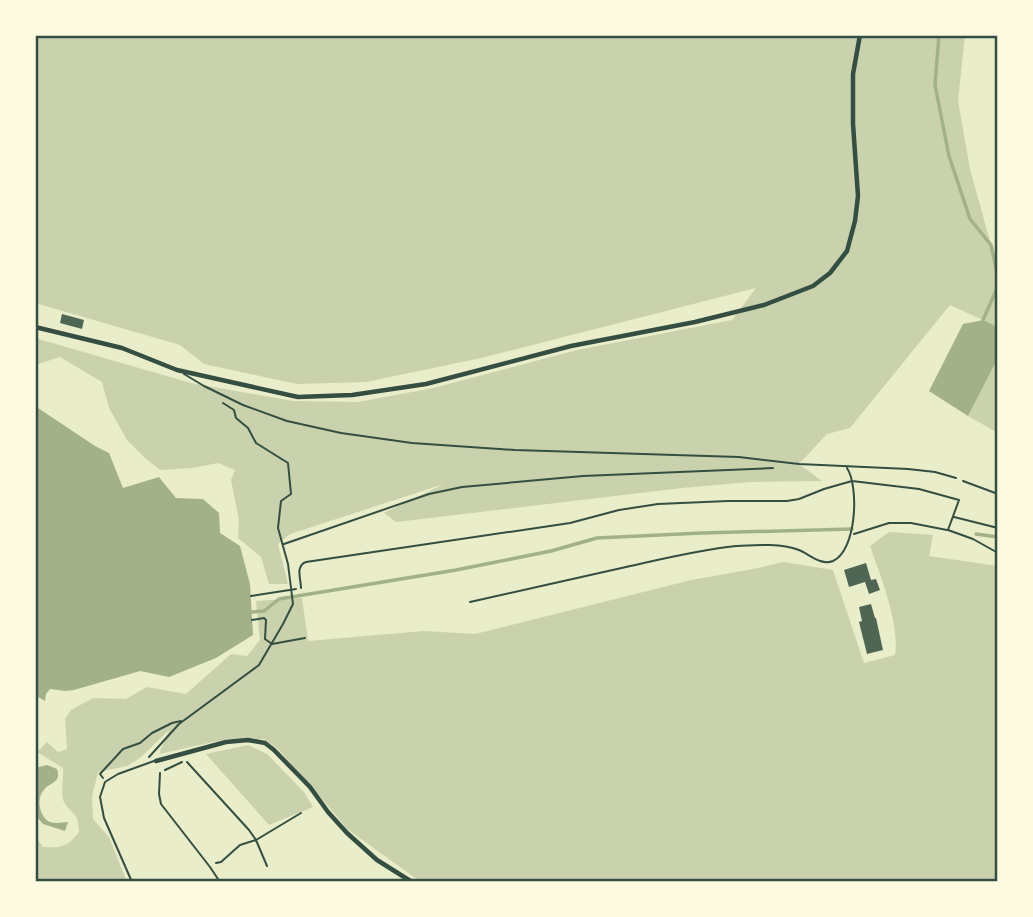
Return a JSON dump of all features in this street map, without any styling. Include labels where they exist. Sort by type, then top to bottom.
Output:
[{"type":"street","points":[[35,327],[122,348],[177,370],[298,397],[352,396],[426,383],[571,346],[695,323],[764,305],[813,286],[830,273],[848,251],[858,196],[853,74],[860,35]]},
{"type":"street","points":[[156,761],[226,742],[248,740],[265,743],[310,787],[347,834],[376,860],[412,882]]},
{"type":"lane","points":[[177,370],[243,405],[287,421],[341,433],[412,443],[515,450],[739,457],[799,464],[908,469],[956,478]]},
{"type":"lane","points":[[470,602],[715,548],[783,546],[830,562],[838,558],[852,534],[854,503],[852,481],[847,467]]},
{"type":"lane","points":[[301,588],[300,566],[306,562],[570,523],[620,510],[658,505],[706,501],[787,501],[852,481],[919,489],[959,500],[948,530]]},
{"type":"lane","points":[[953,517],[998,528]]},
{"type":"lane","points":[[852,534],[889,523],[911,523],[948,530],[974,539],[998,553]]},
{"type":"lane","points":[[132,882],[104,818],[100,797],[105,782],[118,774],[156,761]]},
{"type":"lane","points":[[160,773],[161,804],[220,882]]},
{"type":"path","points":[[142,766],[178,724],[259,665],[293,604],[284,544],[278,528],[281,501],[291,494],[288,463],[256,443],[248,428],[236,418],[233,410]]},
{"type":"path","points":[[284,544],[429,494],[462,486],[583,475],[772,468]]},
{"type":"path","points":[[956,478],[998,494]]},
{"type":"path","points":[[251,596],[291,590]]},
{"type":"path","points":[[252,620],[266,620],[265,639],[272,643],[305,638]]},
{"type":"path","points":[[105,782],[100,774],[123,749],[139,743],[172,723],[185,720]]},
{"type":"path","points":[[160,773],[185,761],[256,840],[267,866]]},
{"type":"path","points":[[209,866],[221,862],[240,845],[256,840],[301,813]]},
{"type":"shaded area","points":[[35,35],[965,35],[958,101],[970,169],[991,245],[998,259],[998,327],[950,305],[850,428],[827,434],[799,464],[822,481],[750,482],[682,488],[396,522],[384,513],[444,484],[290,534],[278,544],[288,584],[269,584],[261,557],[238,538],[239,520],[231,480],[235,470],[218,463],[160,470],[127,440],[109,408],[102,382],[60,357],[35,365],[35,338],[191,383],[293,401],[358,402],[433,388],[577,350],[732,320],[756,288],[481,358],[366,382],[297,384],[204,364],[180,345],[35,303]]},
{"type":"shaded area","points":[[983,320],[998,327],[998,358],[968,416],[929,391],[963,324]]},
{"type":"shaded area","points":[[998,358],[998,433],[968,416]]},
{"type":"shaded area","points":[[35,406],[109,453],[123,488],[159,477],[176,498],[203,499],[219,513],[220,533],[240,546],[250,584],[253,635],[216,658],[169,677],[140,671],[74,690],[50,689],[45,701],[38,697],[35,700]]},
{"type":"shaded area","points":[[889,532],[933,535],[929,556],[998,566],[998,882],[421,882],[347,829],[277,748],[264,739],[227,739],[159,754],[169,730],[140,758],[127,766],[98,772],[92,797],[93,819],[109,837],[127,882],[36,882],[35,835],[43,847],[55,847],[64,846],[79,832],[76,817],[63,799],[63,768],[37,752],[47,742],[58,752],[67,749],[65,719],[71,710],[93,698],[126,699],[147,687],[186,694],[231,654],[247,656],[260,640],[256,601],[302,598],[308,641],[424,631],[475,634],[691,580],[783,562],[833,570],[864,663],[895,655],[892,615],[870,546]]},
{"type":"shaded area","points":[[248,745],[267,754],[304,792],[313,807],[269,825],[206,754]]},
{"type":"shaded area","points":[[47,765],[57,769],[58,777],[43,791],[40,808],[50,822],[68,822],[65,831],[43,824],[35,815],[35,768]]},
{"type":"building","points":[[62,314],[84,320],[82,329],[60,323]]},
{"type":"building","points":[[866,563],[871,580],[876,579],[880,590],[869,594],[865,582],[849,587],[844,570]]},
{"type":"building","points":[[871,604],[883,650],[867,654],[859,622],[862,621],[859,607]]},
{"type":"waterway","points":[[939,35],[935,85],[949,156],[970,219],[991,245],[998,278]]},
{"type":"waterway","points":[[983,320],[998,286]]},
{"type":"waterway","points":[[252,612],[264,611],[279,599],[456,570],[551,551],[597,538],[852,529]]},
{"type":"waterway","points":[[976,534],[998,537]]}]
